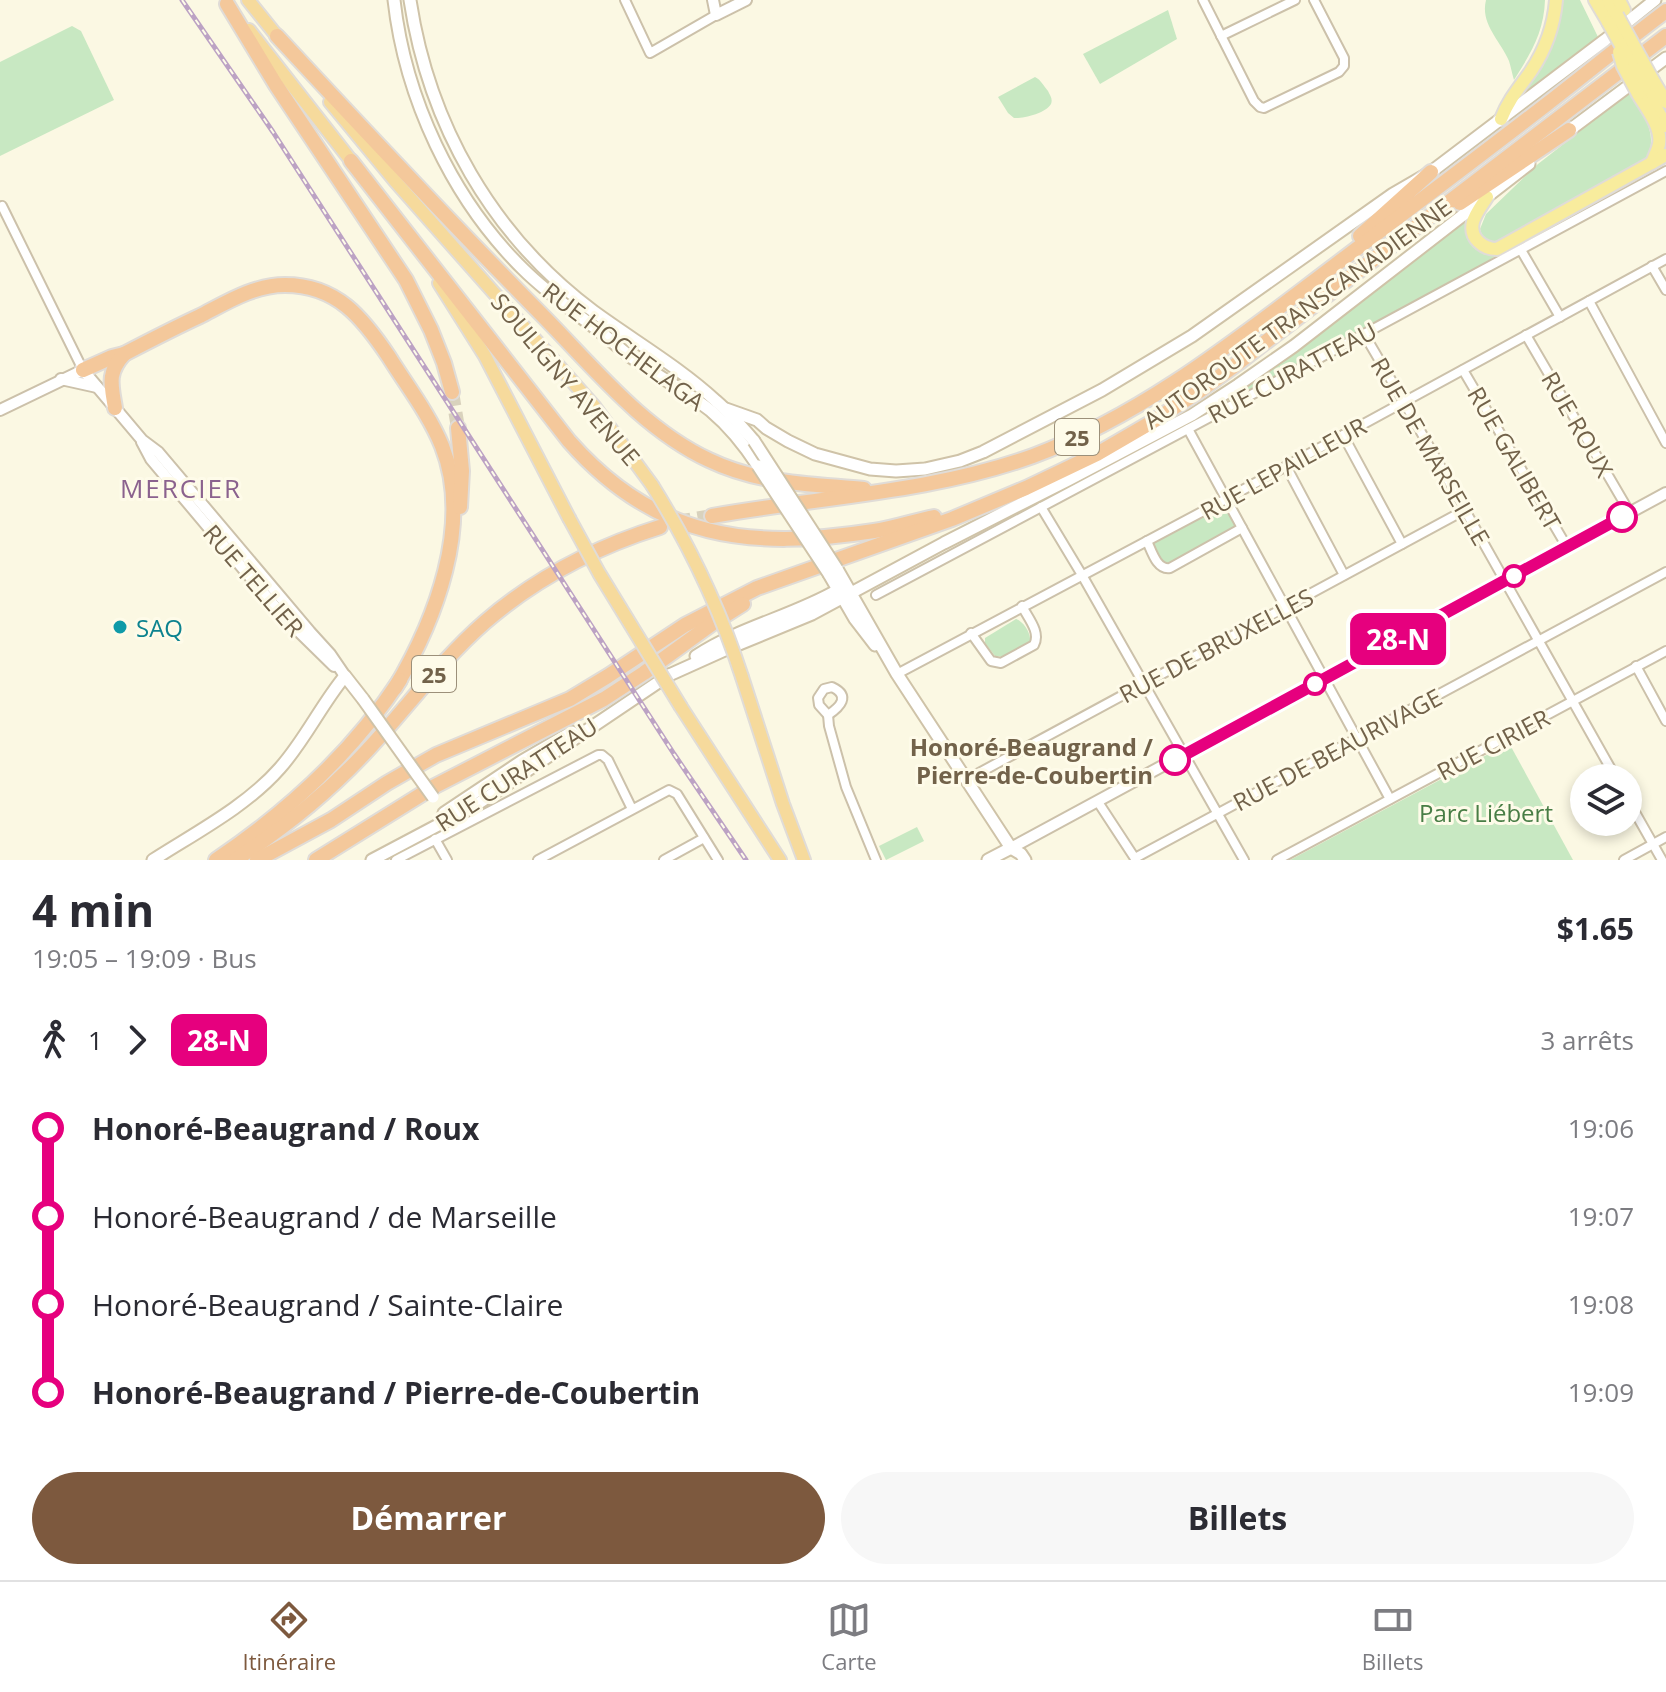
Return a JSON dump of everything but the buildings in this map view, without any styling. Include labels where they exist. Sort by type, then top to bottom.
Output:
[{"type":"highway","name":"SOULIGNY AVENUE","points":[[248,0],[395,181],[594,406],[652,485],[687,546],[723,624],[804,860]]},
{"type":"highway","name":"SOULIGNY AVENUE","points":[[226,2],[351,161],[444,291],[485,356],[604,583],[780,860]]},
{"type":"highway","points":[[226,2],[276,85],[406,280],[436,340],[452,392]]},
{"type":"highway","name":"AUTOROUTE TRANSCANADIENNE","points":[[712,516],[951,480],[1037,454],[1091,431],[1190,372],[1666,11]]},
{"type":"highway","points":[[277,36],[507,279],[630,405],[667,436],[709,460],[753,477],[792,484],[884,491]]},
{"type":"highway","name":"AUTOROUTE TRANSCANADIENNE","points":[[257,860],[331,820],[436,755],[570,699],[710,611],[757,588],[835,567],[1026,488],[1097,454],[1164,415],[1268,340],[1666,36]]},
{"type":"highway","points":[[1401,237],[1467,199],[1569,130]]},
{"type":"highway","points":[[351,161],[578,451],[608,480],[641,503],[683,523],[763,540],[808,539],[877,531],[983,506]]},
{"type":"highway","points":[[1315,280],[1431,172]]},
{"type":"highway","points":[[83,370],[124,354],[234,299],[269,287],[297,286],[316,290],[341,302],[366,324],[432,425],[445,455],[451,486],[449,547],[438,595],[420,641],[395,688]]},
{"type":"highway","points":[[115,408],[111,377],[124,354]]},
{"type":"highway","points":[[216,860],[280,812],[339,758],[370,722],[417,653],[432,621],[451,563],[460,508],[462,471],[458,428]]},
{"type":"highway","name":"25","points":[[235,860],[335,782],[371,747],[463,643],[510,602],[574,561],[660,527]]},
{"type":"highway","points":[[316,860],[435,786],[604,699],[747,601],[835,567]]},
{"type":"main road","name":"RUE HOCHELAGA","points":[[394,0],[401,48],[433,142],[484,223],[523,269],[561,302],[746,440]]},
{"type":"main road","name":"RUE HOCHELAGA","points":[[410,0],[420,54],[438,109],[465,166],[499,219],[535,260],[577,299],[726,409],[835,567],[855,619],[897,674],[1011,854],[1021,854],[1025,860]]},
{"type":"main road","points":[[1501,119],[1509,100],[1544,48],[1556,0]]},
{"type":"main road","points":[[1595,0],[1617,12]]},
{"type":"main road","points":[[1608,0],[1632,42],[1659,136],[1659,147],[1652,163]]},
{"type":"main road","points":[[726,409],[753,419],[815,454],[847,464],[896,471],[925,469],[969,458],[1081,402],[1171,350],[1393,194],[1431,172],[1655,0]]},
{"type":"main road","points":[[1617,12],[1616,37],[1623,66],[1666,102]]},
{"type":"main road","name":"RUE CURATTEAU","points":[[372,860],[446,816],[550,745],[616,709],[667,676],[807,617],[844,594],[1208,405],[1294,346],[1569,130],[1666,58]]},
{"type":"main road","points":[[1646,88],[1666,126]]},
{"type":"main road","points":[[1487,197],[1474,219],[1472,229],[1480,244],[1495,250],[1666,155]]},
{"type":"main road","points":[[746,440],[755,429],[766,428]]},
{"type":"main road","points":[[153,860],[265,784],[295,751],[345,676]]},
{"type":"main road","name":"RUE TELLIER","points":[[345,676],[446,816]]},
{"type":"main road","points":[[988,860],[1011,854]]},
{"type":"street","points":[[625,0],[650,53],[746,0]]},
{"type":"street","points":[[713,0],[716,15]]},
{"type":"street","points":[[1203,0],[1254,101],[1260,107],[1269,107],[1339,72],[1344,66],[1344,58],[1314,0]]},
{"type":"street","points":[[1221,36],[1295,0]]},
{"type":"street","name":"RUE CURATTEAU","points":[[876,595],[1666,171]]},
{"type":"street","name":"RUE TELLIER","points":[[1,204],[83,370],[142,440],[165,460],[330,654],[345,676]]},
{"type":"street","points":[[1521,250],[1560,317]]},
{"type":"street","name":"RUE LEPAILLEUR","points":[[897,674],[1666,259]]},
{"type":"street","points":[[1652,266],[1666,290]]},
{"type":"street","points":[[1589,301],[1666,443]]},
{"type":"street","name":"RUE DE MARSEILLE","points":[[1364,334],[1608,764]]},
{"type":"street","name":"RUE ROUX","points":[[1526,335],[1630,513]]},
{"type":"street","points":[[0,410],[83,370]]},
{"type":"street","name":"RUE GALIBERT","points":[[1463,370],[1567,547]]},
{"type":"street","points":[[61,379],[97,387]]},
{"type":"street","points":[[1188,429],[1390,799]]},
{"type":"street","points":[[1343,435],[1402,544]]},
{"type":"street","points":[[1286,466],[1344,575]]},
{"type":"street","points":[[1011,854],[1098,802],[1666,493]]},
{"type":"street","points":[[1041,507],[1244,860]]},
{"type":"street","name":"RUE DE BRUXELLES","points":[[966,780],[1465,510]]},
{"type":"street","points":[[1147,541],[1164,569],[1242,528]]},
{"type":"street","name":"RUE DE BEAURIVAGE","points":[[1136,859],[1666,572]]},
{"type":"street","points":[[971,633],[991,661],[1001,663],[1034,645],[1037,640],[1037,634],[1022,606]]},
{"type":"street","name":"RUE CIRIER","points":[[1277,860],[1666,651]]},
{"type":"street","points":[[1636,666],[1666,721]]},
{"type":"street","points":[[828,715],[846,787],[876,860]]},
{"type":"street","name":"RUE CURATTEAU","points":[[396,860],[594,756],[602,755],[608,760],[632,809]]},
{"type":"street","points":[[538,860],[665,790],[677,794],[718,860]]},
{"type":"street","points":[[1098,802],[1136,859]]},
{"type":"street","points":[[1642,825],[1662,860]]},
{"type":"street","points":[[1624,860],[1666,837]]},
{"type":"street","points":[[664,860],[704,838]]},
{"type":"street","points":[[435,839],[447,860]]},
{"type":"green space","points":[[1486,0],[1545,0],[1539,32],[1514,80],[1509,61],[1488,24]]},
{"type":"green space","points":[[1562,0],[1580,0],[1598,37],[1527,94],[1524,91],[1545,60],[1554,37]]},
{"type":"green space","points":[[1168,10],[1177,39],[1100,84],[1083,54]]},
{"type":"green space","points":[[72,26],[81,31],[114,100],[0,156],[0,62]]},
{"type":"green space","points":[[1035,77],[1048,91],[1051,104],[1034,115],[1014,118],[998,97]]},
{"type":"green space","points":[[1630,92],[1650,134],[1651,142],[1645,161],[1501,244],[1485,238],[1480,229],[1486,214],[1538,164]]},
{"type":"green space","points":[[1466,221],[1482,251],[1495,256],[1248,392],[1230,401],[1227,399],[1323,330]]},
{"type":"green space","points":[[1226,499],[1242,528],[1164,569],[1147,541]]},
{"type":"green space","points":[[1016,619],[1026,628],[1030,641],[1004,657],[995,656],[985,643],[985,638]]},
{"type":"green space","name":"Parc Liébert","points":[[1509,743],[1573,860],[1290,860]]},
{"type":"green space","points":[[917,827],[924,841],[886,860],[879,846]]},
{"type":"tunnel","points":[[452,392],[458,428]]},
{"type":"tunnel","points":[[677,522],[712,516]]},
{"type":"railway","points":[[182,0],[273,132],[674,754],[746,860]]},
{"type":"bus line","name":"28-N","points":[[1175,760],[1622,517]]},
{"type":"place","name":"SAQ","points":[[120,627]]},
{"type":"place","name":"Honoré-Beaugrand / Pierre-de-Coubertin","points":[[1175,760]]},
{"type":"district","name":"MERCIER","points":[[181,488]]}]
